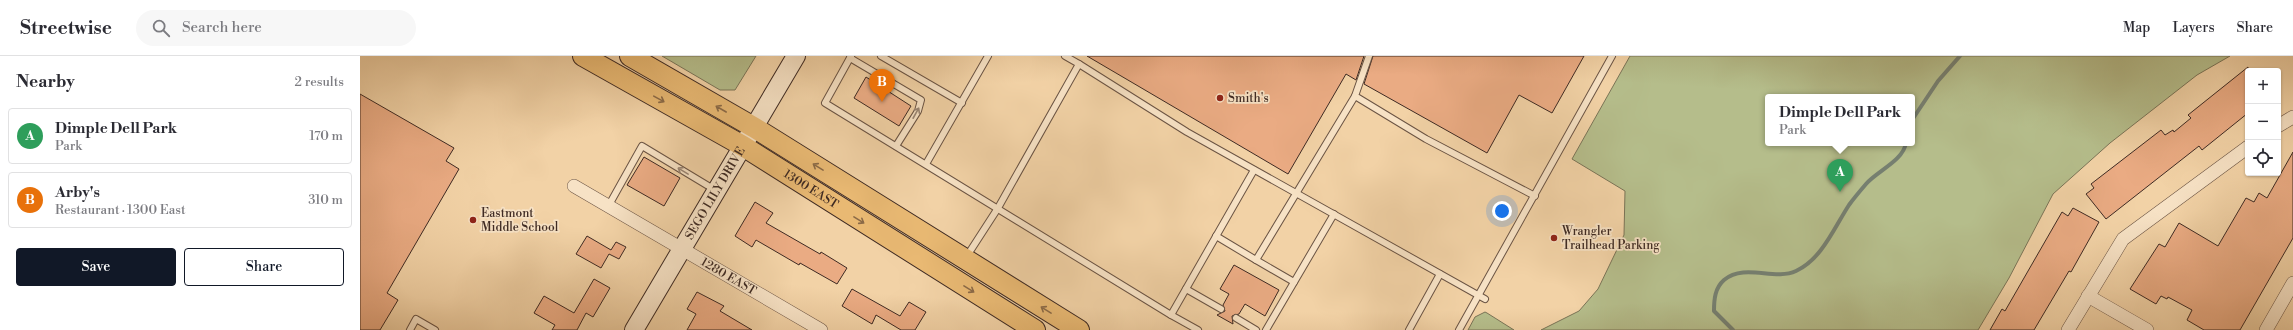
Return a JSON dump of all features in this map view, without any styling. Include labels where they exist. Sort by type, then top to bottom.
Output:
[{"type":"main road","name":"1300 EAST","points":[[583,56],[743,146],[1035,330]]},
{"type":"main road","name":"1300 EAST","points":[[630,56],[755,128],[1079,330]]},
{"type":"main road","name":"SEGO LILY DRIVE","points":[[634,330],[755,128],[796,56]]},
{"type":"main road","points":[[880,233],[899,235],[914,240],[949,262],[965,260]]},
{"type":"street","points":[[2281,124],[2293,117]]},
{"type":"street","points":[[2068,330],[2122,239],[2245,149]]},
{"type":"street","name":"1280 EAST","points":[[574,186],[609,205],[821,330]]},
{"type":"street","points":[[2266,330],[2293,283]]},
{"type":"street","points":[[2088,296],[2147,330]]},
{"type":"lane","points":[[881,56],[962,103]]},
{"type":"lane","points":[[926,164],[988,56]]},
{"type":"lane","points":[[1064,56],[1187,132],[1482,298]]},
{"type":"lane","points":[[1256,260],[1355,96],[1369,56]]},
{"type":"lane","points":[[1459,330],[1482,298],[1535,196],[1612,56]]},
{"type":"lane","points":[[896,146],[918,111],[921,100],[850,57],[825,103],[1198,330]]},
{"type":"lane","points":[[965,260],[998,208],[1079,64]]},
{"type":"lane","points":[[1355,96],[1426,139],[1535,196]]},
{"type":"lane","points":[[609,205],[642,146],[716,191]]},
{"type":"lane","points":[[1172,315],[1254,170]]},
{"type":"lane","points":[[1266,330],[1334,214]]},
{"type":"lane","points":[[1216,236],[1294,282]]},
{"type":"lane","points":[[1408,330],[1440,274]]},
{"type":"lane","points":[[1186,289],[1221,309]]},
{"type":"lane","points":[[1236,318],[1256,330]]},
{"type":"lane","points":[[410,330],[416,319],[435,330]]},
{"type":"green space","points":[[662,56],[756,56],[735,90],[720,90]]},
{"type":"green space","points":[[1630,56],[2230,56],[2197,75],[2110,143],[2053,194],[2009,278],[1978,330],[1541,330],[1579,311],[1598,289],[1624,235],[1625,191],[1572,159]]},
{"type":"green space","points":[[1485,312],[1514,330],[1468,330],[1475,317]]},
{"type":"building","points":[[1087,56],[1364,56],[1356,80],[1346,74],[1288,174]]},
{"type":"building","points":[[1373,56],[1584,56],[1552,113],[1519,95],[1487,153],[1364,84]]},
{"type":"building","points":[[2245,69],[2245,115],[2202,150],[2199,146],[2106,219],[2086,194],[2094,188],[2091,184],[2161,130],[2165,135],[2173,130],[2174,132],[2191,118],[2188,115]]},
{"type":"building","points":[[866,77],[911,106],[899,126],[854,98]]},
{"type":"building","points":[[360,94],[454,148],[446,161],[459,169],[387,293],[398,300],[380,330],[360,330]]},
{"type":"building","points":[[2293,152],[2293,238],[2240,330],[2204,330],[2187,320],[2192,310],[2168,297],[2167,299],[2161,296],[2156,304],[2130,289],[2159,244],[2165,247],[2179,223],[2218,246],[2246,198],[2254,202],[2259,193],[2267,198],[2279,176],[2281,176],[2281,173]]},
{"type":"building","points":[[644,157],[680,178],[664,206],[627,185]]},
{"type":"building","points":[[755,202],[773,213],[766,223],[820,254],[821,252],[847,268],[837,284],[800,263],[799,265],[756,240],[752,247],[735,236]]},
{"type":"building","points":[[2073,208],[2099,222],[2071,272],[2069,271],[2034,330],[1990,330],[2002,309],[2005,311],[2062,212],[2068,216]]},
{"type":"building","points":[[587,236],[611,250],[616,242],[626,247],[619,259],[609,254],[601,268],[576,254]]},
{"type":"building","points":[[1234,265],[1279,290],[1265,316],[1245,304],[1239,314],[1232,316],[1233,324],[1217,315],[1225,311],[1223,305],[1229,294],[1220,289]]},
{"type":"building","points":[[594,279],[610,288],[593,317],[586,313],[577,330],[552,330],[555,325],[534,313],[544,296],[574,313]]},
{"type":"building","points":[[852,289],[900,316],[909,302],[926,312],[915,330],[901,330],[876,315],[872,324],[842,306]]},
{"type":"building","points":[[697,292],[724,306],[720,311],[752,330],[687,330],[696,314],[687,309]]},
{"type":"waterway","points":[[1915,116],[1938,81],[1960,56]]},
{"type":"waterway","points":[[1733,330],[1714,311],[1714,302],[1721,283],[1732,275],[1741,273],[1787,274],[1805,266],[1827,242],[1857,194],[1871,179],[1895,160],[1905,146]]},
{"type":"place","name":"Smith's","points":[[1220,98]]},
{"type":"place","name":"Arby's","points":[[882,102]]},
{"type":"place","name":"Dimple Dell Park","points":[[1840,192]]},
{"type":"place","name":"Eastmont Middle School","points":[[473,220]]},
{"type":"place","name":"Wrangler Trailhead Parking","points":[[1554,238]]}]
